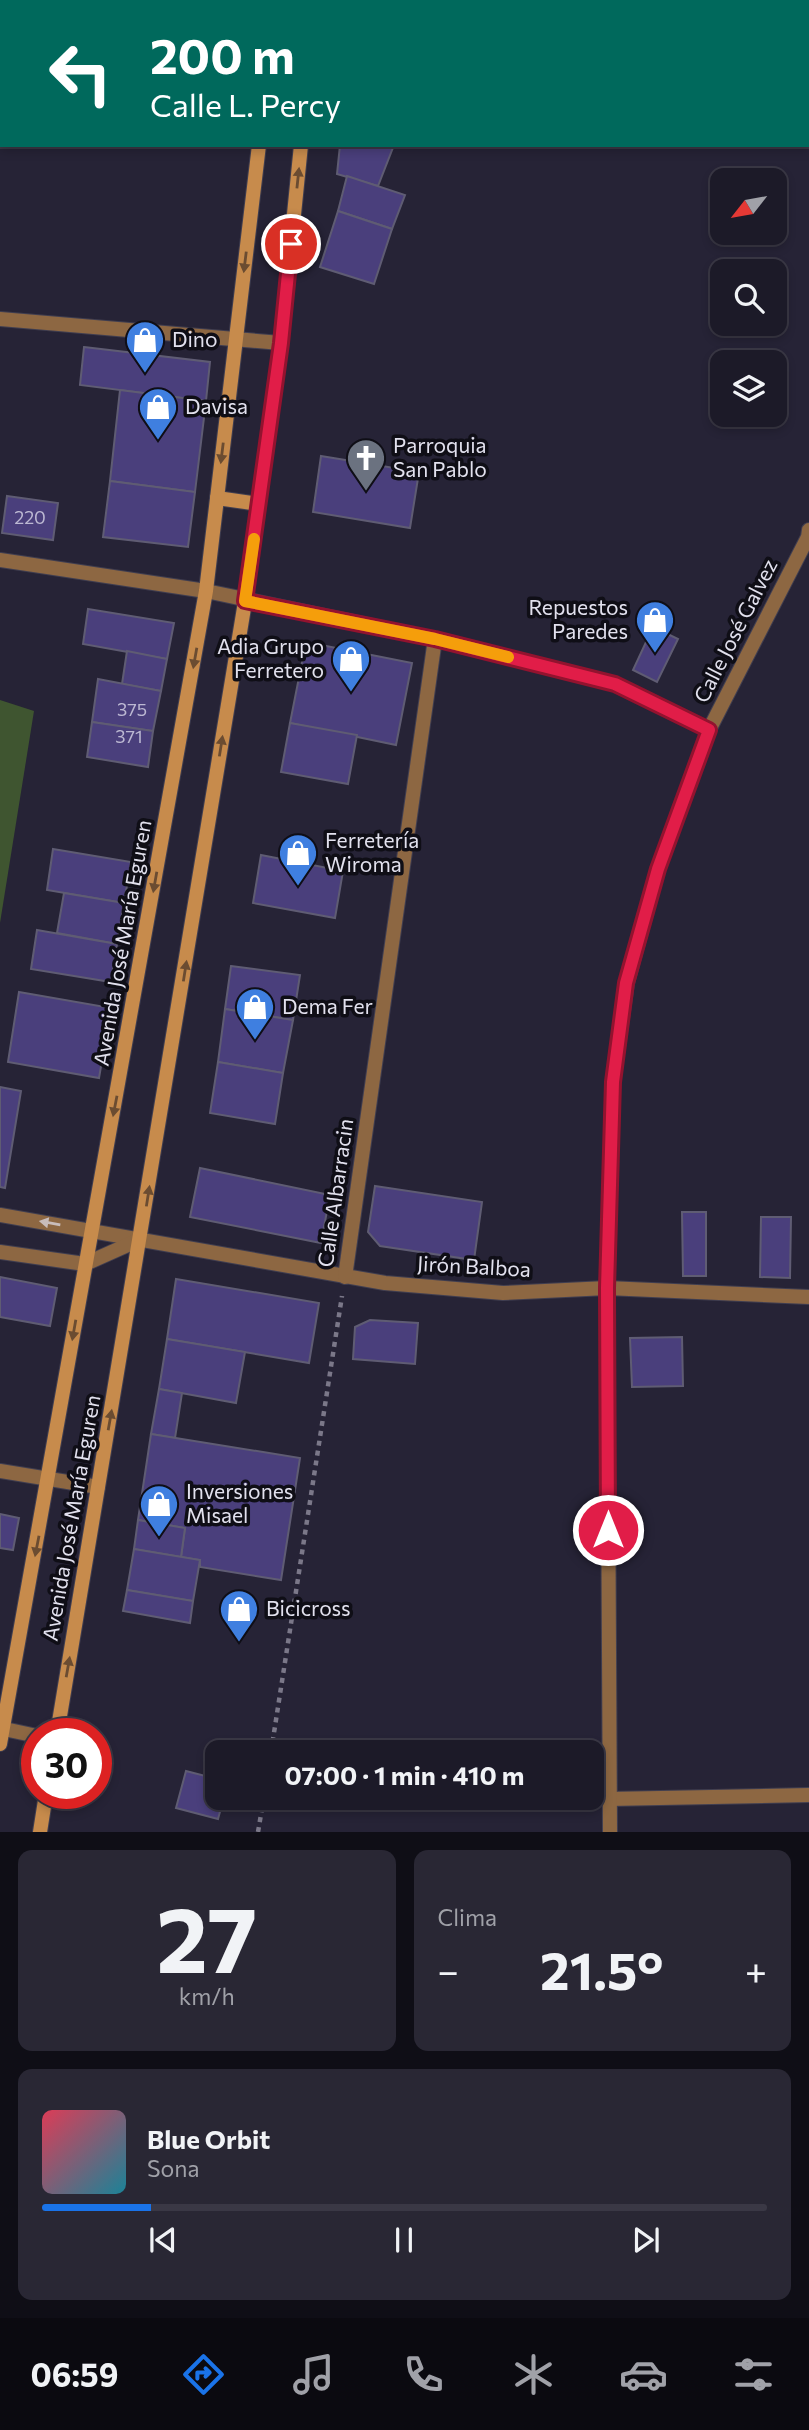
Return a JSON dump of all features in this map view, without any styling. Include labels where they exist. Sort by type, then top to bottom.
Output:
[{"type":"main road","name":"Avenida José María Eguren","points":[[0,1744],[206,591],[259,147]]},
{"type":"main road","name":"Avenida José María Eguren","points":[[60,1718],[245,601],[281,343],[302,147]]},
{"type":"main road","points":[[217,498],[259,504]]},
{"type":"main road","points":[[40,1832],[44,1809]]},
{"type":"street","points":[[0,319],[236,337],[281,343]]},
{"type":"street","name":"Calle José Galvez","points":[[610,1832],[607,1288],[613,1082],[626,983],[658,869],[709,730],[809,537],[809,530]]},
{"type":"street","points":[[0,560],[206,591],[435,639],[615,684],[709,730]]},
{"type":"street","name":"Calle Albarracin","points":[[345,1277],[435,639]]},
{"type":"street","name":"Jirón Balboa","points":[[0,1214],[345,1277],[503,1293],[607,1288],[809,1297]]},
{"type":"street","points":[[0,1252],[85,1264],[141,1239]]},
{"type":"street","points":[[0,1471],[98,1487]]},
{"type":"street","points":[[1,1729],[21,1733]]},
{"type":"street","points":[[608,1799],[809,1795]]},
{"type":"path","name":"Calle Albarracin","points":[[273,1740],[345,1277]]},
{"type":"path","points":[[258,1832],[262,1810]]},
{"type":"green space","points":[[0,700],[34,711],[0,923]]},
{"type":"building","points":[[340,147],[393,147],[378,186],[337,174]]},
{"type":"building","points":[[347,176],[405,195],[392,229],[338,211]]},
{"type":"building","points":[[338,211],[392,229],[374,284],[320,267]]},
{"type":"building","name":"Dino","points":[[84,347],[210,362],[206,401],[80,385]]},
{"type":"building","name":"Davisa","points":[[120,390],[206,401],[195,492],[110,481]]},
{"type":"building","name":"Parroquia San Pablo","points":[[321,456],[419,472],[410,528],[313,512]]},
{"type":"building","points":[[110,481],[195,492],[188,547],[103,537]]},
{"type":"building","points":[[7,496],[58,503],[53,540],[2,533]]},
{"type":"building","points":[[88,609],[174,623],[167,659],[83,644]]},
{"type":"building","name":"Repuestos Paredes","points":[[653,627],[678,639],[657,682],[633,670]]},
{"type":"building","name":"Adia Grupo Ferretero","points":[[306,642],[412,663],[396,745],[290,723]]},
{"type":"building","points":[[127,651],[167,659],[161,691],[122,684]]},
{"type":"building","points":[[98,679],[161,691],[153,731],[92,722]]},
{"type":"building","points":[[92,722],[153,731],[148,767],[87,757]]},
{"type":"building","points":[[290,723],[357,735],[348,784],[281,772]]},
{"type":"building","points":[[53,849],[131,862],[124,903],[47,890]]},
{"type":"building","name":"Ferretería Wiroma","points":[[261,855],[343,871],[335,918],[253,903]]},
{"type":"building","points":[[64,893],[124,903],[117,944],[57,933]]},
{"type":"building","points":[[37,930],[117,944],[111,982],[31,969]]},
{"type":"building","points":[[231,966],[300,975],[293,1020],[225,1009]]},
{"type":"building","points":[[19,992],[111,1008],[99,1078],[8,1062]]},
{"type":"building","name":"Dema Fer","points":[[225,1009],[293,1020],[283,1073],[218,1062]]},
{"type":"building","points":[[218,1062],[283,1073],[275,1124],[210,1113]]},
{"type":"building","points":[[0,1087],[21,1091],[5,1188],[0,1187]]},
{"type":"building","points":[[200,1168],[330,1195],[321,1243],[190,1217]]},
{"type":"building","points":[[375,1186],[482,1202],[474,1260],[380,1246],[368,1232]]},
{"type":"building","points":[[682,1212],[706,1212],[706,1276],[683,1276]]},
{"type":"building","points":[[761,1217],[791,1217],[790,1278],[760,1277]]},
{"type":"building","points":[[0,1277],[57,1288],[50,1326],[0,1317]]},
{"type":"building","points":[[176,1279],[319,1303],[309,1363],[167,1339]]},
{"type":"building","points":[[370,1320],[418,1323],[415,1364],[353,1359],[355,1327]]},
{"type":"building","points":[[682,1337],[683,1386],[632,1387],[630,1338]]},
{"type":"building","points":[[167,1339],[245,1352],[236,1403],[159,1389]]},
{"type":"building","points":[[159,1389],[182,1393],[175,1438],[151,1434]]},
{"type":"building","points":[[151,1434],[300,1458],[281,1580],[200,1567],[200,1560],[181,1557],[185,1528],[138,1520]]},
{"type":"building","points":[[0,1514],[19,1518],[13,1550],[0,1548]]},
{"type":"building","name":"Inversiones Misael","points":[[138,1520],[185,1528],[181,1557],[134,1549]]},
{"type":"building","points":[[134,1549],[200,1560],[193,1601],[127,1590]]},
{"type":"building","points":[[127,1590],[193,1601],[190,1623],[123,1611]]},
{"type":"building","points":[[186,1771],[205,1776],[205,1810],[220,1810],[218,1819],[176,1808]]},
{"type":"slow traffic","points":[[254,539],[245,601],[435,639],[508,657]]},
{"type":"place","name":"Dino","points":[[145,374]]},
{"type":"place","name":"Davisa","points":[[158,441]]},
{"type":"place","name":"Parroquia San Pablo","points":[[366,492]]},
{"type":"place","name":"Repuestos Paredes","points":[[655,654]]},
{"type":"place","name":"Adia Grupo Ferretero","points":[[351,693]]},
{"type":"place","name":"Ferretería Wiroma","points":[[298,887]]},
{"type":"place","name":"Dema Fer","points":[[255,1041]]},
{"type":"place","name":"Inversiones Misael","points":[[159,1538]]},
{"type":"place","name":"Bicicross","points":[[239,1643]]},
{"type":"route","points":[[291,244],[281,343],[245,601],[435,639],[615,684],[709,730],[658,869],[626,983],[613,1082],[607,1288],[608,1530]]}]
